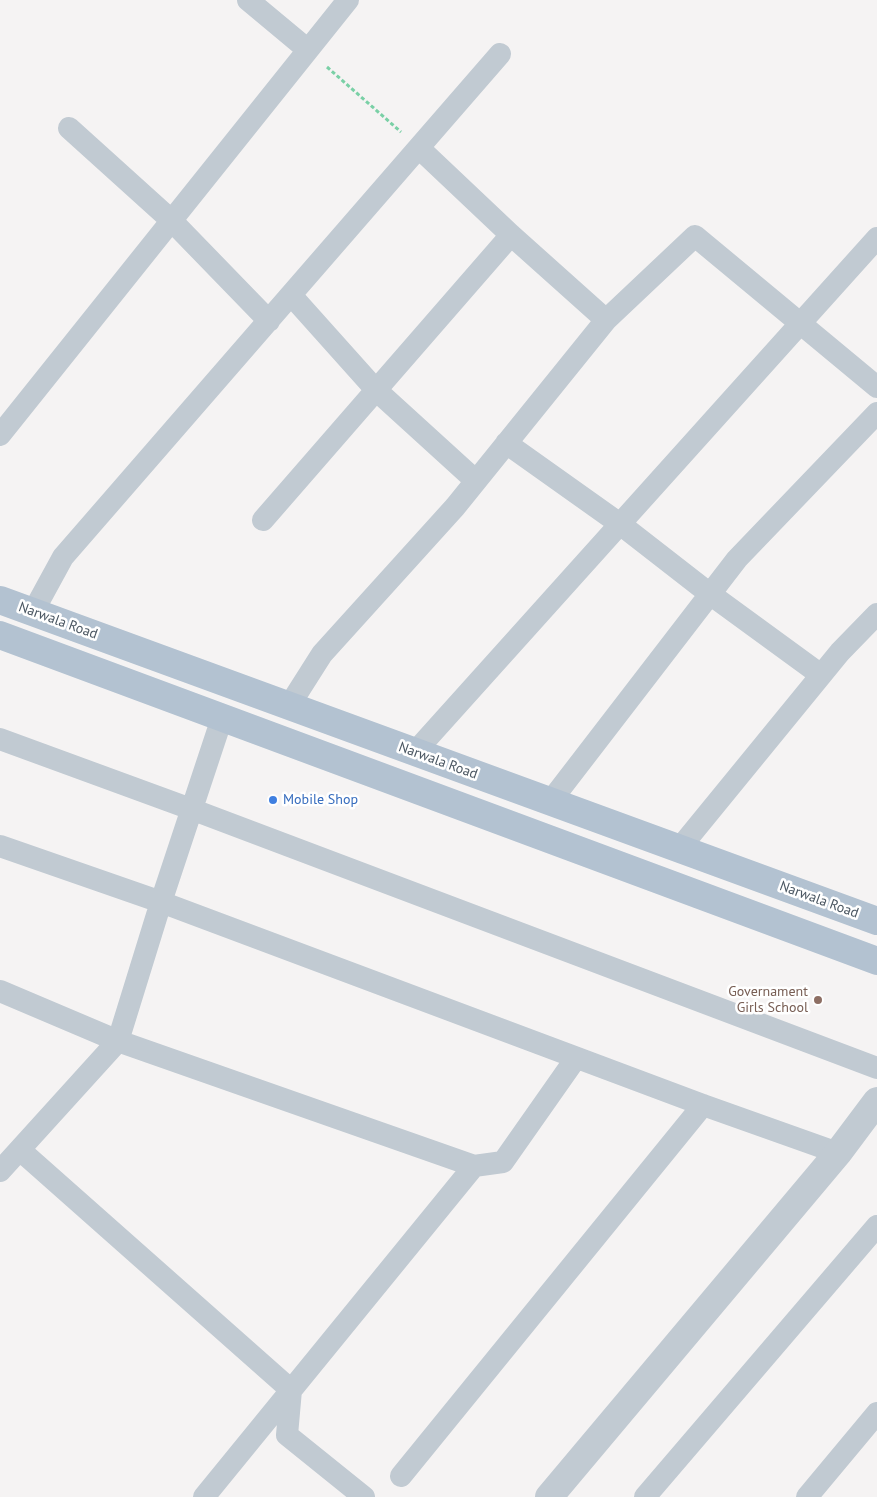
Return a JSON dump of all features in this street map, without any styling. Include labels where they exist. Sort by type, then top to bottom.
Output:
[{"type":"main road","name":"Narwala Road","points":[[0,600],[877,921]]},
{"type":"main road","points":[[0,635],[877,961]]},
{"type":"street","points":[[248,0],[308,50]]},
{"type":"street","points":[[0,436],[348,0]]},
{"type":"street","points":[[33,612],[63,557],[500,54]]},
{"type":"street","points":[[69,128],[172,220],[269,320]]},
{"type":"street","points":[[419,148],[511,235],[606,320]]},
{"type":"street","points":[[263,520],[511,235]]},
{"type":"street","points":[[289,706],[322,654],[455,507],[606,320],[695,236],[877,387]]},
{"type":"street","points":[[415,752],[877,238]]},
{"type":"street","points":[[291,295],[376,390],[476,481]]},
{"type":"street","points":[[550,802],[736,559],[877,412]]},
{"type":"street","points":[[506,444],[620,524],[710,594],[821,675]]},
{"type":"street","points":[[679,849],[840,652],[877,614]]},
{"type":"street","points":[[0,1171],[118,1041],[161,902],[222,718]]},
{"type":"street","points":[[0,739],[191,809],[877,1068]]},
{"type":"street","points":[[0,846],[161,902],[576,1058],[838,1153]]},
{"type":"street","points":[[0,991],[118,1041],[474,1166],[503,1162],[576,1058]]},
{"type":"street","points":[[549,1497],[838,1153],[877,1101]]},
{"type":"street","points":[[401,1476],[703,1105]]},
{"type":"street","points":[[20,1150],[291,1390]]},
{"type":"street","points":[[204,1497],[474,1166]]},
{"type":"street","points":[[645,1497],[877,1226]]},
{"type":"street","points":[[291,1390],[287,1435],[364,1497]]},
{"type":"street","points":[[807,1497],[877,1413]]},
{"type":"path","points":[[308,50],[419,148]]},
{"type":"place","name":"Mobile Shop","points":[[273,800]]},
{"type":"place","name":"Governament Girls School","points":[[818,1000]]}]
